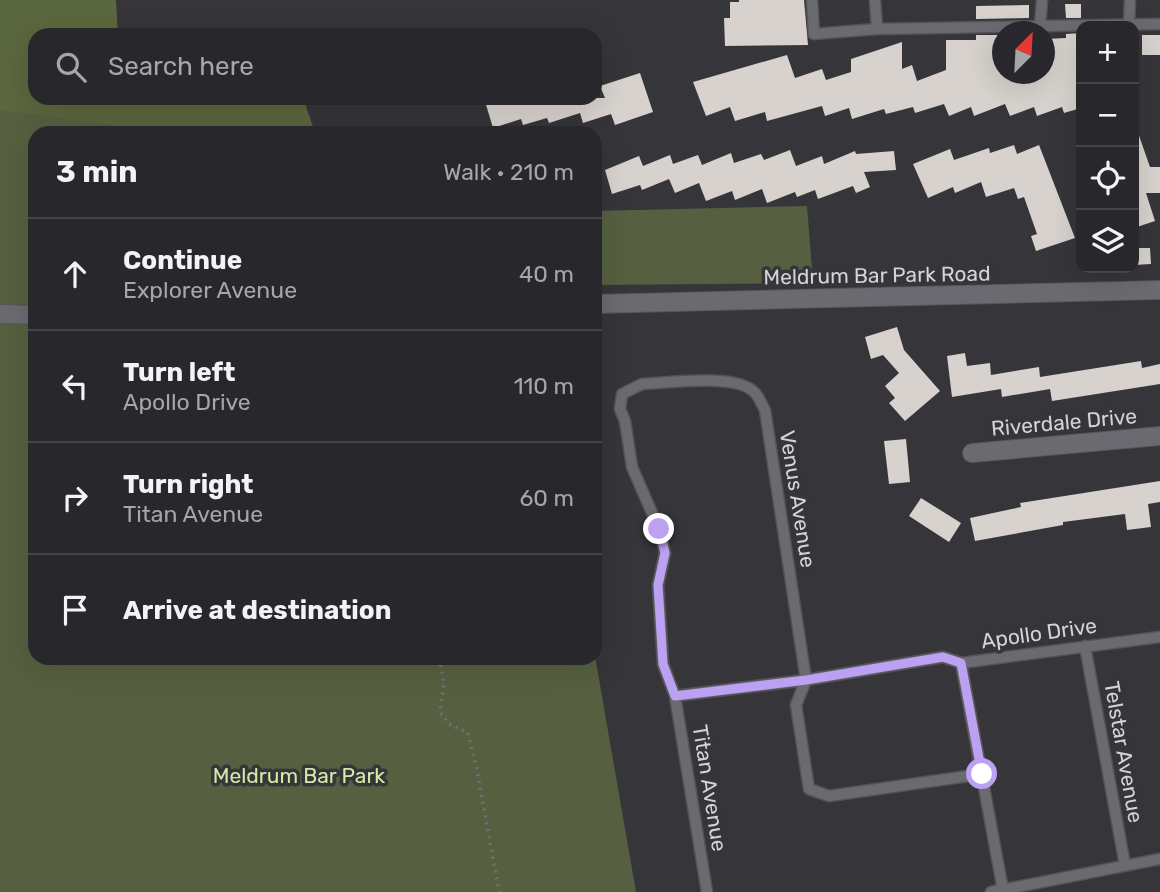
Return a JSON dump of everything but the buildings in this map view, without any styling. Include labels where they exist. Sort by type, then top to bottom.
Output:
[{"type":"street","name":"Meldrum Bar Park Road","points":[[602,304],[1160,290]]},
{"type":"street","points":[[0,314],[28,315]]},
{"type":"street","name":"Riverdale Drive","points":[[972,453],[1160,436]]},
{"type":"lane","points":[[812,0],[814,34],[877,29],[992,27]]},
{"type":"lane","points":[[875,0],[877,29]]},
{"type":"lane","points":[[1040,21],[1042,0]]},
{"type":"lane","points":[[1129,21],[1130,0]]},
{"type":"lane","points":[[1139,25],[1160,24]]},
{"type":"lane","points":[[1055,26],[1076,26]]},
{"type":"lane","name":"Venus Avenue","points":[[691,382],[742,383],[754,391],[765,410],[806,680]]},
{"type":"lane","name":"Titan Avenue","points":[[691,382],[642,384],[631,388],[622,394],[620,409],[625,421],[632,467],[659,529],[665,553],[658,585],[663,664],[675,696],[707,892]]},
{"type":"lane","name":"Apollo Drive","points":[[675,696],[806,680],[943,657],[961,663],[1160,637]]},
{"type":"lane","name":"Telstar Avenue","points":[[1085,646],[1125,865]]},
{"type":"lane","points":[[961,663],[1003,890]]},
{"type":"lane","points":[[806,680],[796,705],[809,789],[830,796],[982,774]]},
{"type":"lane","points":[[990,892],[1160,859]]},
{"type":"path","points":[[440,665],[444,684],[440,712],[449,724],[468,733],[499,892]]},
{"type":"green space","name":"Meldrum Bar Park","points":[[0,0],[28,28],[28,105],[305,105],[313,126],[28,126],[28,665],[597,665],[636,892],[0,892]]},
{"type":"green space","points":[[0,0],[116,0],[118,28],[28,28],[28,105],[305,105],[313,126],[120,126],[0,110]]},
{"type":"green space","points":[[807,206],[813,283],[602,285],[602,211]]},
{"type":"route","points":[[659,529],[665,553],[658,585],[663,664],[675,696],[806,680],[943,657],[961,663],[982,774]]}]
